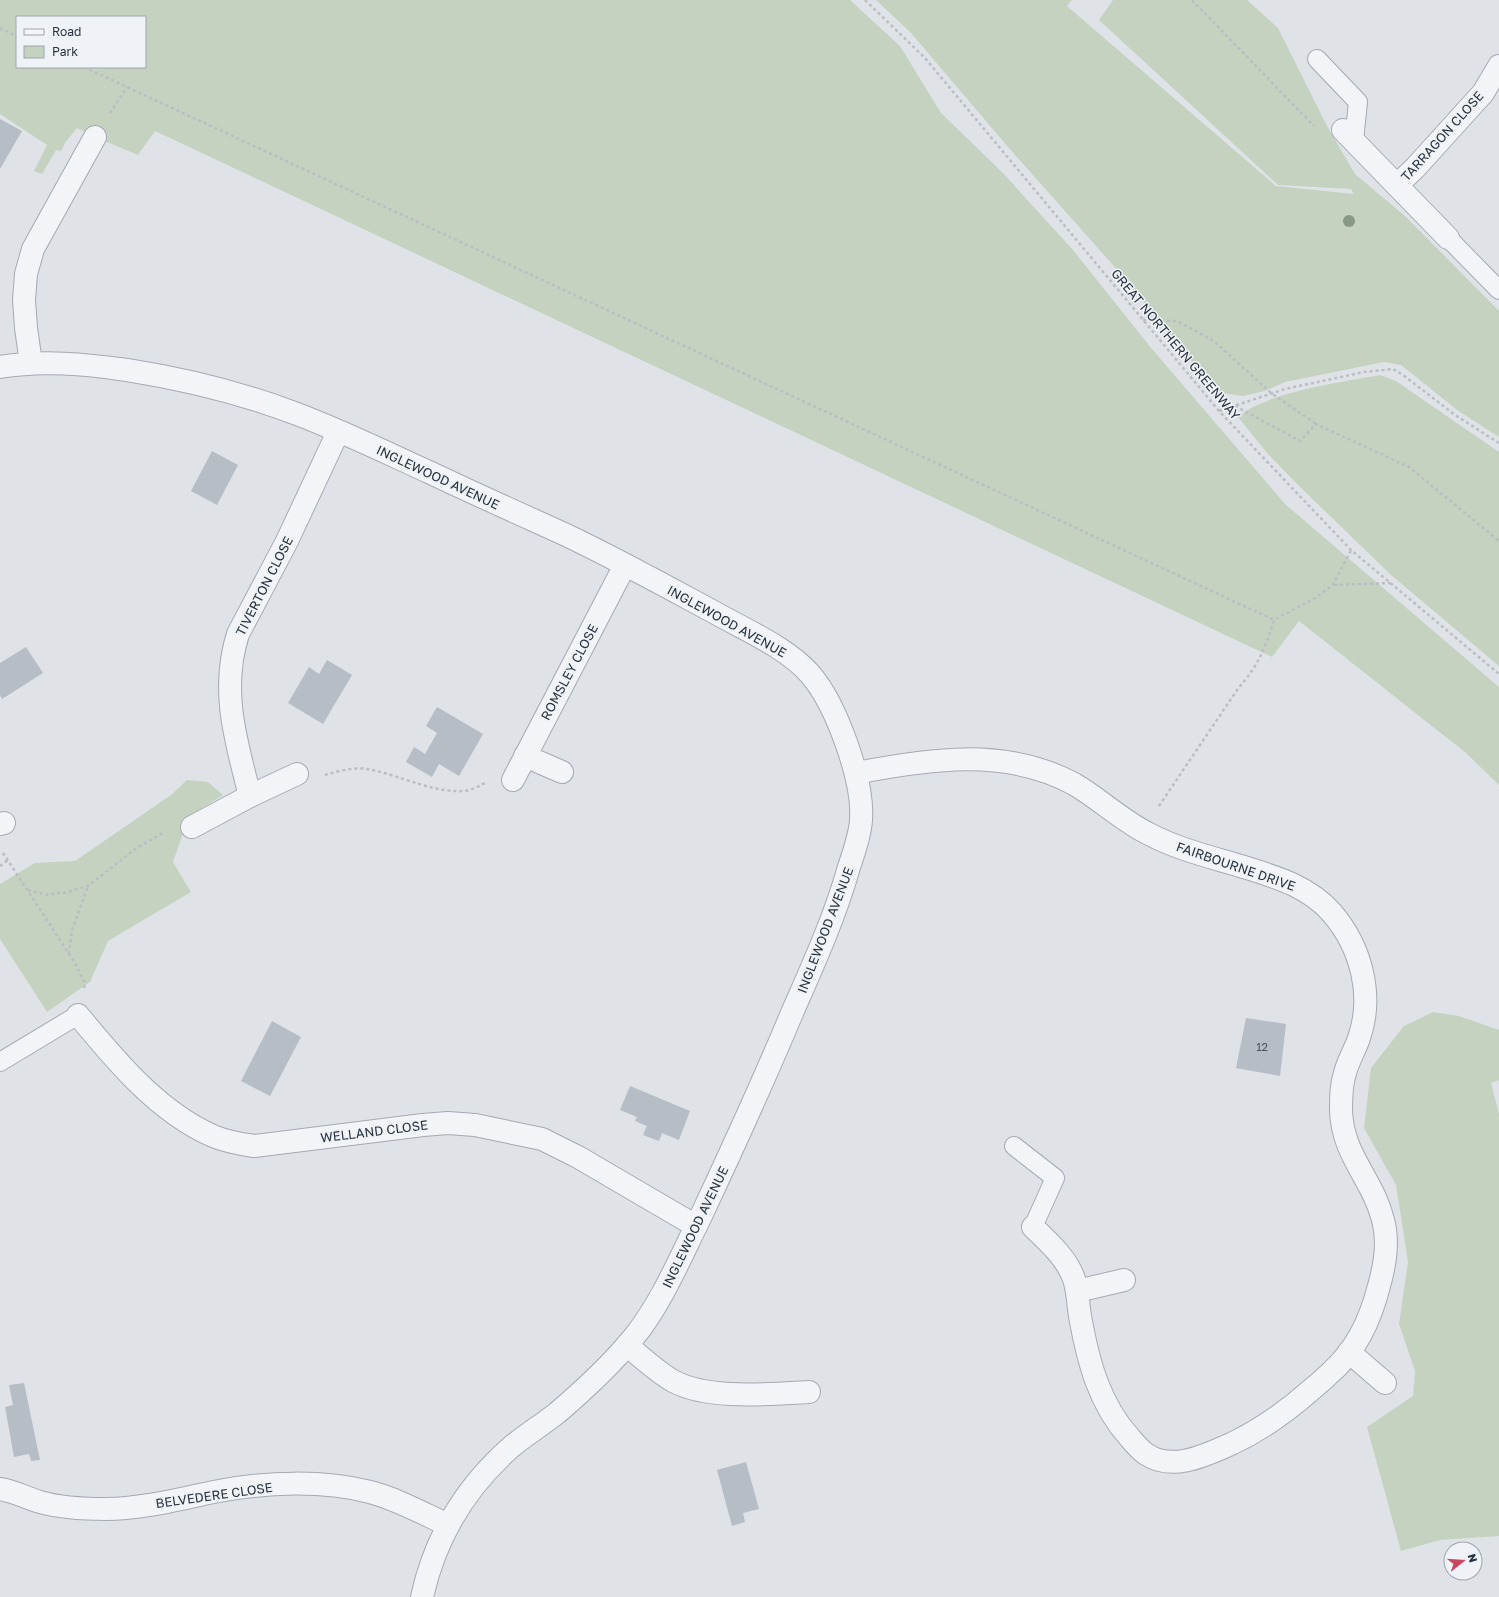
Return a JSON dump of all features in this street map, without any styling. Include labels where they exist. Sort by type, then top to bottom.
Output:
[{"type":"street","name":"TARRAGON CLOSE","points":[[1397,185],[1415,168],[1483,92],[1499,66]]},
{"type":"street","name":"TARRAGON CLOSE","points":[[1349,136],[1448,238]]},
{"type":"street","points":[[31,363],[24,300],[26,274],[40,236],[94,138]]},
{"type":"street","name":"INGLEWOOD AVENUE","points":[[0,367],[31,363],[74,364],[115,368],[174,378],[254,400],[298,415],[338,432],[571,537],[762,638],[800,664],[811,675],[827,701],[845,741],[856,773],[859,787],[861,820],[840,899],[760,1090],[664,1290],[642,1326],[628,1345],[560,1409],[496,1461],[464,1499],[448,1525],[433,1559],[422,1597]]},
{"type":"street","name":"TIVERTON CLOSE","points":[[250,796],[233,726],[230,670],[233,650],[238,634],[287,541],[338,432]]},
{"type":"street","name":"ROMSLEY CLOSE","points":[[513,780],[625,565]]},
{"type":"street","points":[[525,756],[562,772]]},
{"type":"street","name":"FAIRBOURNE DRIVE","points":[[856,773],[895,766],[946,760],[976,759],[1002,760],[1032,767],[1052,774],[1076,785],[1141,830],[1171,844],[1280,879],[1308,892],[1322,903],[1339,922],[1358,956],[1363,974],[1365,1018],[1345,1073],[1342,1089],[1342,1127],[1349,1149],[1380,1210],[1385,1224],[1385,1261],[1372,1313],[1359,1338],[1350,1352],[1330,1374],[1297,1403],[1244,1438],[1222,1448],[1186,1460],[1172,1462],[1158,1460],[1147,1455],[1124,1431],[1108,1409],[1092,1367],[1079,1310],[1074,1279],[1069,1268],[1055,1250],[1033,1227]]},
{"type":"street","points":[[192,827],[250,796],[297,774]]},
{"type":"street","name":"WELLAND CLOSE","points":[[78,1015],[124,1069],[162,1103],[185,1120],[213,1136],[232,1142],[254,1146],[423,1125],[448,1123],[475,1125],[542,1139],[578,1157],[696,1226]]},
{"type":"street","points":[[1077,1291],[1124,1280]]},
{"type":"street","points":[[628,1345],[658,1372],[684,1386],[696,1390],[714,1393],[750,1394],[809,1392]]},
{"type":"street","points":[[1350,1352],[1385,1383]]},
{"type":"street","name":"BELVEDERE CLOSE","points":[[0,1488],[55,1506],[107,1509],[134,1507],[229,1490],[293,1484],[322,1485],[371,1492],[393,1500],[448,1525]]},
{"type":"lane","points":[[1317,60],[1358,102],[1349,136]]},
{"type":"lane","points":[[1448,238],[1499,290]]},
{"type":"lane","points":[[0,1062],[78,1015]]},
{"type":"lane","points":[[1014,1146],[1055,1178],[1033,1227]]},
{"type":"path","name":"GREAT NORTHERN GREENWAY","points":[[865,0],[925,58],[1219,411],[1351,550],[1499,674]]},
{"type":"path","points":[[0,28],[16,36]]},
{"type":"path","points":[[86,68],[1274,620]]},
{"type":"path","points":[[1143,320],[1177,321],[1214,341],[1271,393],[1316,424],[1409,467],[1499,542]]},
{"type":"path","points":[[1219,411],[1285,389],[1364,372],[1393,369],[1404,375],[1455,415],[1499,443]]},
{"type":"path","points":[[1235,406],[1300,441],[1316,424]]},
{"type":"path","points":[[1141,830],[1204,742],[1239,687],[1252,672],[1264,650],[1274,620],[1315,598],[1333,585],[1351,550]]},
{"type":"path","points":[[1333,585],[1390,583]]},
{"type":"path","points":[[297,774],[308,780],[340,771],[366,769],[402,777],[436,790],[466,791],[502,776],[513,780]]},
{"type":"path","points":[[28,890],[46,895],[68,892],[88,886],[134,850],[181,822],[192,827]]},
{"type":"path","points":[[0,847],[69,955],[85,983],[78,1015]]},
{"type":"path","points":[[0,866],[8,860]]},
{"type":"path","points":[[69,955],[72,930],[88,886]]},
{"type":"green space","points":[[0,0],[850,0],[900,46],[941,113],[1002,172],[1073,250],[1152,349],[1285,504],[1499,687],[1499,785],[1466,753],[1299,621],[1272,657],[155,131],[138,155],[77,128],[65,143],[61,151],[56,150],[42,174],[34,171],[47,145],[0,114]]},
{"type":"green space","points":[[876,0],[1072,0],[1067,6],[1276,186],[1354,194],[1351,189],[1278,185],[1099,20],[1113,0],[1247,0],[1278,28],[1327,126],[1355,174],[1405,216],[1499,311],[1499,437],[1457,410],[1401,365],[1384,362],[1285,382],[1265,391],[1243,396],[1214,392],[1200,372],[1120,273],[1008,147],[911,33]]},
{"type":"green space","points":[[1380,375],[1396,381],[1499,452],[1499,666],[1391,575],[1297,484],[1267,453],[1238,417],[1251,408],[1267,401],[1305,389]]},
{"type":"green space","points":[[187,780],[208,782],[223,795],[189,816],[173,862],[191,892],[108,941],[90,982],[47,1012],[0,939],[0,884],[35,863],[75,861],[171,795]]},
{"type":"green space","points":[[1433,1012],[1459,1016],[1499,1030],[1499,1080],[1491,1083],[1499,1114],[1499,1536],[1440,1540],[1401,1551],[1367,1427],[1413,1396],[1415,1371],[1399,1324],[1408,1262],[1396,1185],[1364,1128],[1371,1068],[1404,1026]]},
{"type":"building","points":[[0,119],[22,131],[0,169]]},
{"type":"building","points":[[212,451],[238,465],[217,505],[191,491]]},
{"type":"building","points":[[26,647],[43,673],[2,699],[0,695],[0,663]]},
{"type":"building","points":[[327,660],[352,675],[323,724],[288,703],[309,667],[319,674]]},
{"type":"building","points":[[437,707],[483,734],[459,776],[439,764],[432,777],[406,762],[414,747],[425,754],[437,733],[426,726]]},
{"type":"building","points":[[1246,1018],[1286,1024],[1280,1076],[1236,1068]]},
{"type":"building","points":[[272,1021],[301,1037],[270,1096],[241,1081]]},
{"type":"building","points":[[630,1086],[690,1111],[679,1140],[662,1133],[659,1141],[643,1135],[647,1126],[635,1121],[637,1117],[620,1110]]},
{"type":"building","points":[[24,1383],[40,1460],[31,1461],[29,1454],[14,1457],[5,1407],[13,1405],[9,1385]]},
{"type":"building","points":[[746,1462],[759,1509],[743,1513],[745,1522],[732,1526],[717,1470]]}]
